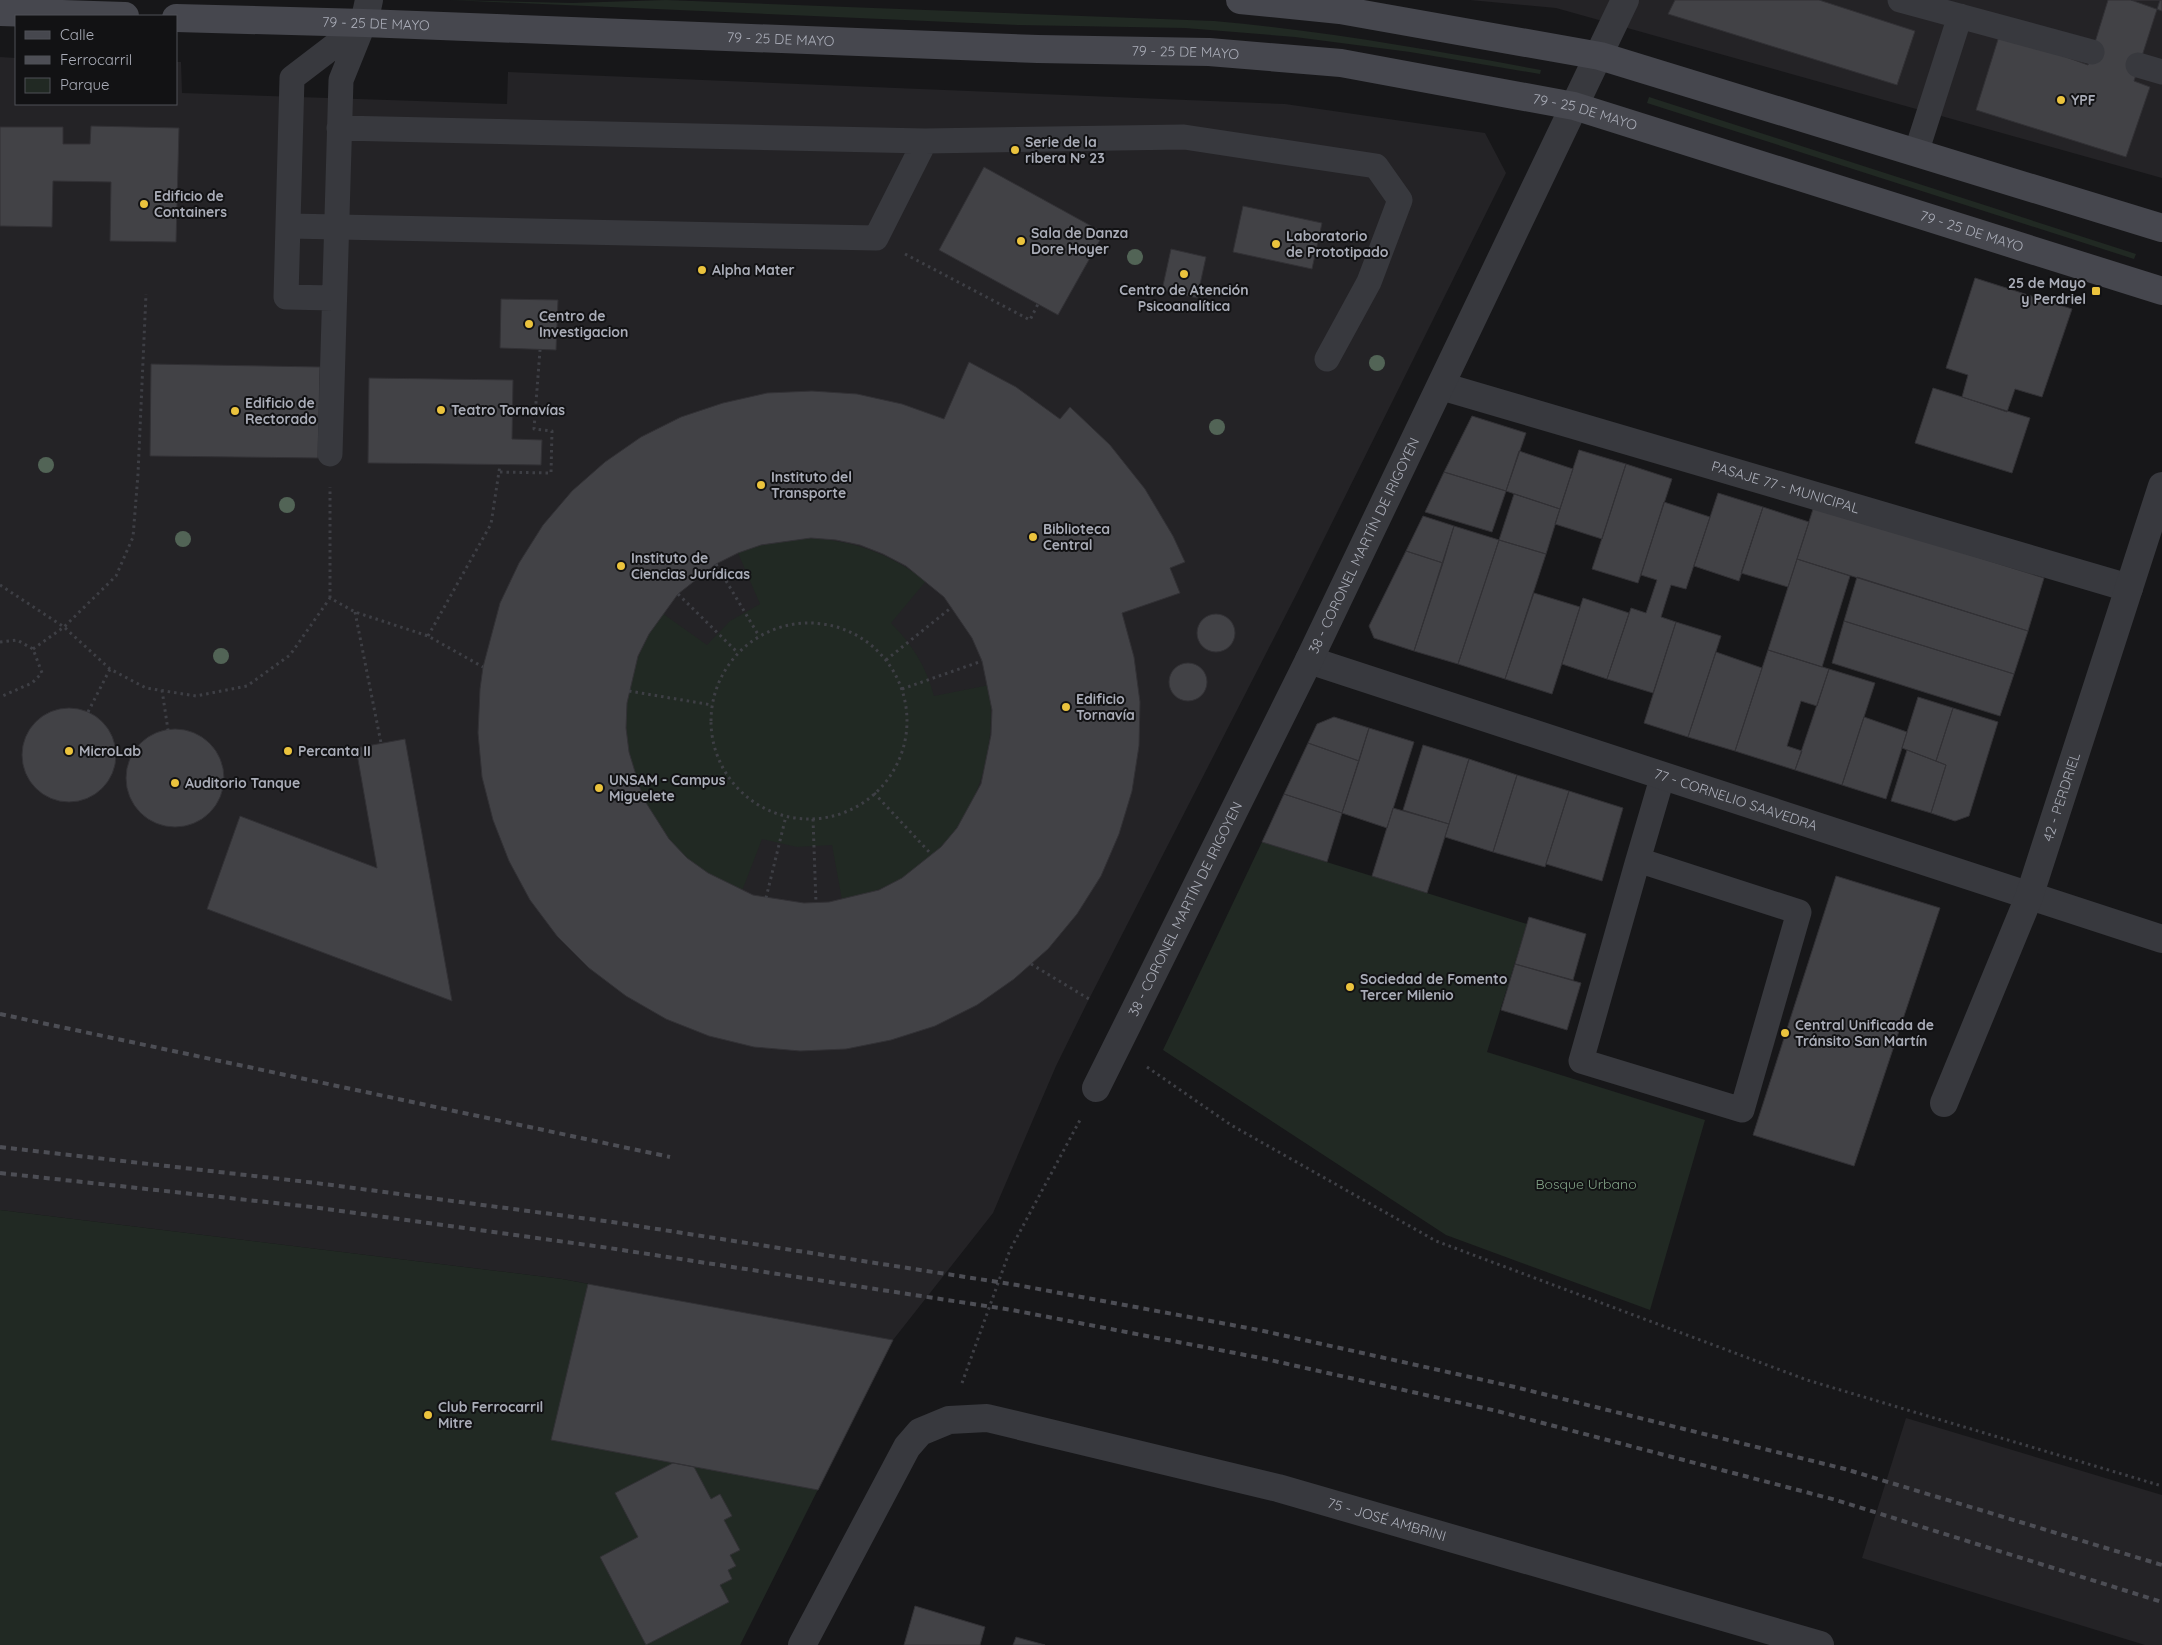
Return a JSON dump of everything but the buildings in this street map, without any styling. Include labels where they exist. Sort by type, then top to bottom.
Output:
[{"type":"main road","points":[[1240,0],[1340,10],[1600,56],[2162,228]]},
{"type":"main road","points":[[0,12],[94,15]]},
{"type":"main road","name":"79 - 25 DE MAYO","points":[[178,18],[367,12],[1038,49],[1209,52],[1341,64],[1574,106],[2162,291]]},
{"type":"street","name":"38 - CORONEL MARTÍN DE IRIGOYEN","points":[[1096,1088],[1309,660],[1574,106],[1600,56],[1625,0]]},
{"type":"street","name":"PASAJE 77 - MUNICIPAL","points":[[1441,386],[2129,588]]},
{"type":"street","name":"42 - PERDRIEL","points":[[1944,1103],[2029,897],[2162,486]]},
{"type":"street","name":"77 - CORNELIO SAAVEDRA","points":[[1309,660],[2162,939]]},
{"type":"street","name":"75 - JOSÉ AMBRINI","points":[[802,1645],[908,1447],[920,1432],[949,1420],[987,1418],[1278,1488],[1792,1641],[1820,1645]]},
{"type":"lane","points":[[1900,0],[2092,52]]},
{"type":"lane","points":[[330,454],[333,298],[341,80],[367,12]]},
{"type":"lane","points":[[333,298],[286,297],[292,78],[367,12]]},
{"type":"lane","points":[[1916,153],[1960,16]]},
{"type":"lane","points":[[2138,65],[2162,72]]},
{"type":"lane","points":[[339,128],[925,141],[1184,137],[1376,166],[1400,200],[1369,282],[1327,359]]},
{"type":"lane","points":[[289,226],[336,225],[876,238],[925,141]]},
{"type":"lane","points":[[1638,860],[1800,912],[1742,1110],[1581,1061],[1638,860],[1663,775]]},
{"type":"path","points":[[876,238],[1030,320],[1038,304]]},
{"type":"path","points":[[34,649],[64,628],[116,576],[133,537],[146,294]]},
{"type":"path","points":[[500,472],[551,473],[552,431],[534,429],[540,350]]},
{"type":"path","points":[[0,586],[64,628],[110,669],[146,688],[196,696],[247,686],[290,655],[330,598],[330,454]]},
{"type":"path","points":[[428,636],[491,524],[500,465]]},
{"type":"path","points":[[716,564],[759,636]]},
{"type":"path","points":[[678,594],[738,653]]},
{"type":"path","points":[[330,598],[355,612],[428,636],[483,667]]},
{"type":"path","points":[[886,660],[952,607]]},
{"type":"path","points":[[355,612],[381,743]]},
{"type":"path","points":[[796,624],[830,626],[849,631],[886,660],[902,689],[907,715],[901,755],[888,778],[874,793],[846,811],[813,819],[786,816],[754,803],[734,784],[715,751],[712,738],[712,705],[723,674],[738,653],[759,636],[796,624]]},
{"type":"path","points":[[0,642],[17,640],[34,649],[42,673],[32,683],[0,697]]},
{"type":"path","points":[[902,689],[982,661]]},
{"type":"path","points":[[88,712],[110,669]]},
{"type":"path","points":[[162,690],[168,730]]},
{"type":"path","points":[[629,691],[712,705]]},
{"type":"path","points":[[874,793],[932,855]]},
{"type":"path","points":[[766,898],[786,816]]},
{"type":"path","points":[[813,819],[816,903]]},
{"type":"path","points":[[1031,964],[1089,999]]},
{"type":"path","points":[[1117,1046],[1231,1125],[1436,1241],[1807,1380],[2162,1486]]},
{"type":"path","points":[[949,1420],[1010,1250],[1096,1088]]},
{"type":"shaded area","points":[[1470,0],[2162,0],[2162,178],[1556,8]]},
{"type":"shaded area","name":"UNSAM - Campus Miguelete","points":[[0,57],[15,58],[15,105],[178,105],[178,62],[181,62],[182,93],[507,104],[508,72],[1285,104],[1485,133],[1506,173],[1297,593],[1089,999],[1056,1066],[993,1213],[893,1340],[562,1279],[0,1210]]},
{"type":"shaded area","points":[[1906,1418],[2162,1495],[2162,1645],[2145,1645],[1862,1558]]},
{"type":"green space","points":[[450,0],[572,3],[666,0],[1214,21],[1419,48],[1541,70],[1540,74],[1410,52],[1295,37],[1185,28],[1018,25]]},
{"type":"green space","points":[[1649,97],[2136,254],[2134,259],[1647,103]]},
{"type":"green space","points":[[810,538],[842,542],[871,550],[899,563],[926,581],[891,623],[917,656],[927,675],[934,696],[989,685],[991,723],[986,759],[976,793],[960,823],[938,850],[911,872],[879,889],[842,900],[832,845],[797,847],[762,839],[742,891],[708,874],[686,857],[667,836],[651,813],[639,788],[631,761],[627,733],[627,705],[631,678],[644,644],[662,613],[707,645],[730,621],[760,604],[738,553],[761,545]]},
{"type":"green space","name":"Bosque Urbano","points":[[1262,842],[1527,924],[1487,1052],[1705,1120],[1650,1310],[1446,1235],[1163,1050]]},
{"type":"green space","name":"Club Ferrocarril Mitre","points":[[0,1210],[562,1279],[893,1340],[740,1645],[0,1645]]},
{"type":"railway","points":[[0,1014],[670,1157]]},
{"type":"railway","points":[[0,1147],[316,1183],[612,1222],[1017,1285],[1259,1330],[1515,1387],[1845,1469],[2162,1565]]},
{"type":"railway","points":[[0,1173],[312,1207],[609,1248],[1012,1310],[1261,1358],[1497,1411],[1836,1500],[2162,1602]]},
{"type":"place","name":"YPF","points":[[2061,100]]},
{"type":"place","name":"Serie de la ribera Nº 23","points":[[1015,150]]},
{"type":"place","name":"Edificio de Containers","points":[[144,204]]},
{"type":"place","name":"Sala de Danza Dore Hoyer","points":[[1021,241]]},
{"type":"place","name":"Laboratorio de Prototipado","points":[[1276,244]]},
{"type":"place","name":"Alpha Mater","points":[[702,270]]},
{"type":"place","name":"Centro de Atención Psicoanalítica","points":[[1184,274]]},
{"type":"place","name":"25 de Mayo y Perdriel","points":[[2096,291]]},
{"type":"place","name":"Centro de Investigacion","points":[[529,324]]},
{"type":"place","name":"Teatro Tornavías","points":[[441,410]]},
{"type":"place","name":"Edificio de Rectorado","points":[[235,411]]},
{"type":"place","name":"Instituto del Transporte","points":[[761,485]]},
{"type":"place","name":"Biblioteca Central","points":[[1033,537]]},
{"type":"place","name":"Instituto de Ciencias Jurídicas","points":[[621,566]]},
{"type":"place","name":"Edificio Tornavía","points":[[1066,707]]},
{"type":"place","name":"MicroLab","points":[[69,751]]},
{"type":"place","name":"Percanta II","points":[[288,751]]},
{"type":"place","name":"Auditorio Tanque","points":[[175,783]]},
{"type":"place","name":"UNSAM - Campus Miguelete","points":[[599,788]]},
{"type":"place","name":"Sociedad de Fomento Tercer Milenio","points":[[1350,987]]},
{"type":"place","name":"Central Unificada de Tránsito San Martín","points":[[1785,1033]]},
{"type":"place","name":"Club Ferrocarril Mitre","points":[[428,1415]]}]
